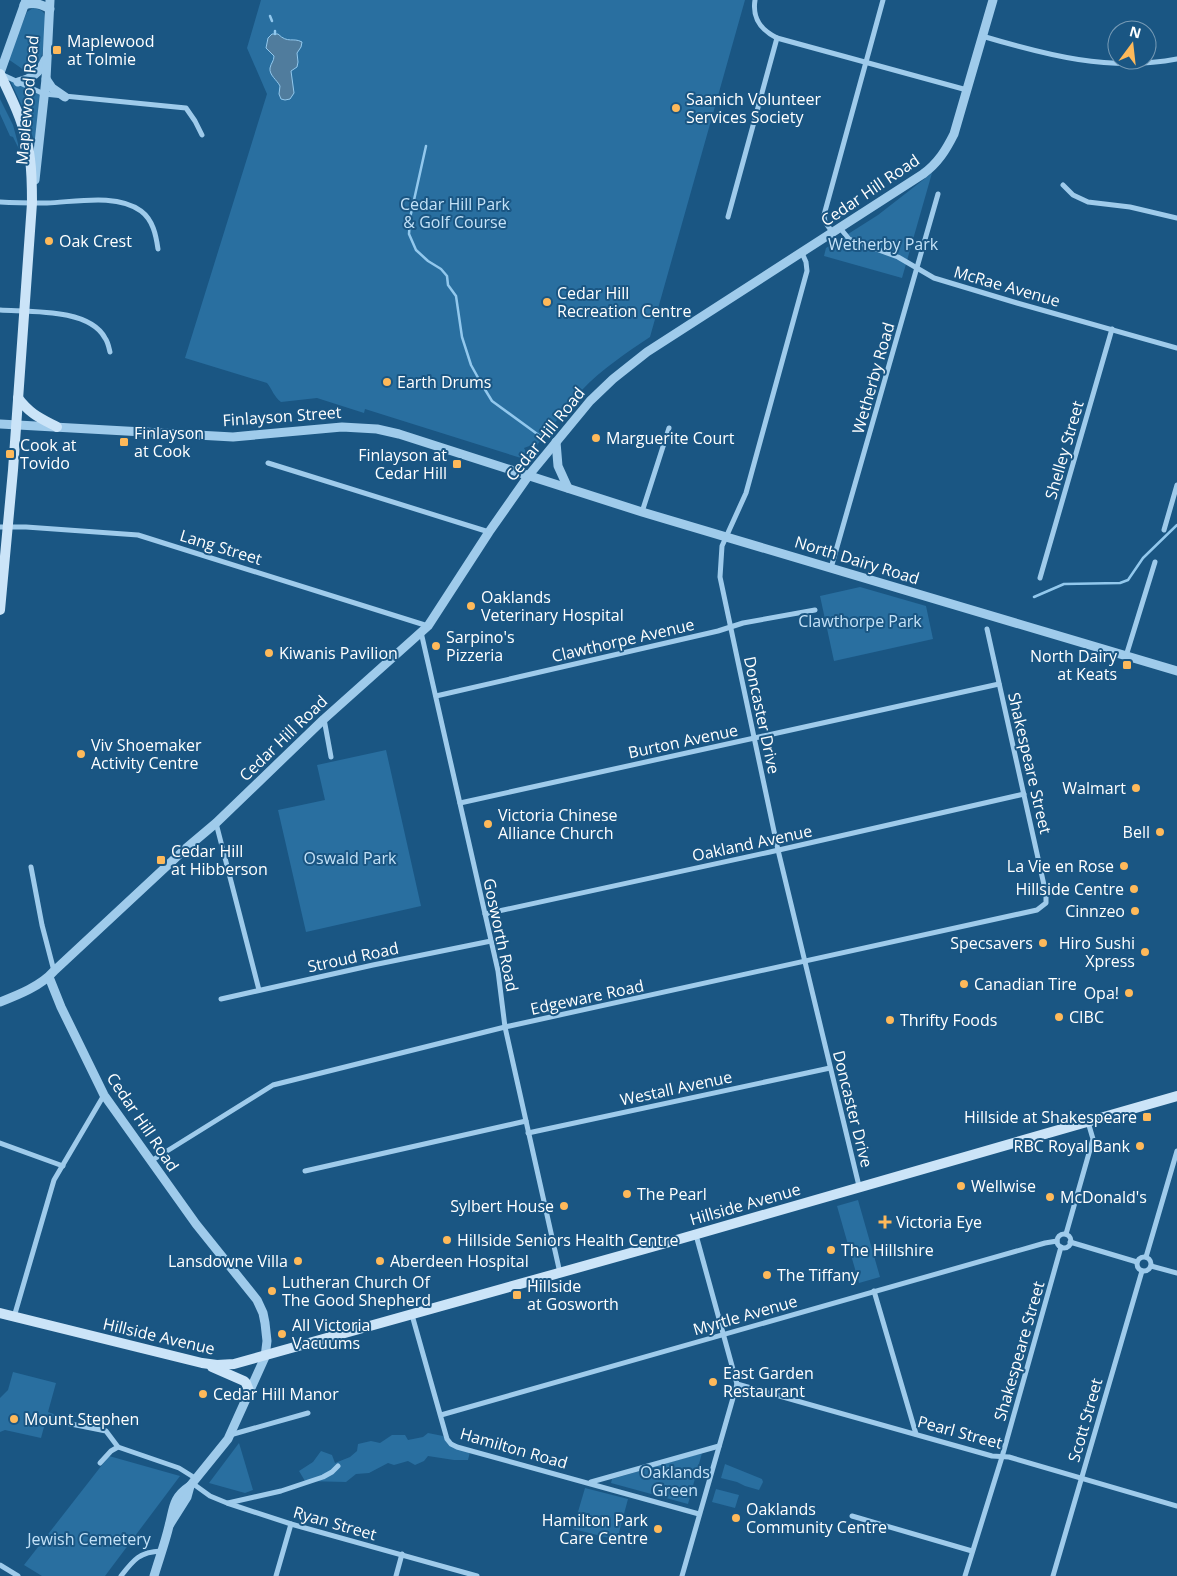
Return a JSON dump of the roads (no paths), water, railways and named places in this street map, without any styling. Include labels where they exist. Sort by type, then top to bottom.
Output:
[{"type":"main road","points":[[0,73],[21,122],[27,142],[30,158],[32,203],[16,425],[4,527],[0,610]]},
{"type":"main road","points":[[18,398],[26,409],[57,426]]},
{"type":"main road","name":"Hillside Avenue","points":[[0,1313],[202,1362],[217,1365],[234,1364],[560,1273],[1177,1096]]},
{"type":"main road","points":[[202,1362],[244,1381],[250,1393]]},
{"type":"street","points":[[755,0],[754,14],[757,22],[762,29],[778,38],[968,90]]},
{"type":"street","points":[[837,230],[825,222],[824,214],[883,0]]},
{"type":"street","name":"Cedar Hill Road","points":[[154,1576],[175,1502],[182,1491],[217,1454],[230,1436],[250,1393],[264,1356],[267,1341],[265,1323],[263,1312],[257,1300],[196,1224],[104,1095],[61,1007],[51,974],[184,850],[216,823],[324,719],[424,628],[529,475],[596,395],[613,379],[635,361],[934,166],[946,150],[954,134],[993,0]]},
{"type":"street","points":[[25,3],[50,5]]},
{"type":"street","name":"Maplewood Road","points":[[0,73],[25,3]]},
{"type":"street","name":"Maplewood Road","points":[[32,203],[46,79],[50,5]]},
{"type":"street","points":[[982,36],[1063,57],[1095,63],[1146,64],[1177,59]]},
{"type":"street","points":[[728,217],[778,38]]},
{"type":"street","points":[[0,49],[10,45]]},
{"type":"street","points":[[18,82],[36,75],[42,68],[47,55]]},
{"type":"street","points":[[0,73],[44,94],[186,108],[196,121],[202,135]]},
{"type":"street","points":[[46,79],[52,88],[65,97]]},
{"type":"street","points":[[1063,184],[1073,195],[1088,202],[1130,207],[1177,218]]},
{"type":"street","name":"Wetherby Road","points":[[831,568],[938,194]]},
{"type":"street","points":[[0,202],[32,203],[108,200],[131,206],[142,211],[150,220],[158,249]]},
{"type":"street","name":"McRae Avenue","points":[[837,230],[849,239],[898,256],[941,280],[1177,348]]},
{"type":"street","name":"Doncaster Drive","points":[[802,253],[807,271],[746,492],[734,517],[721,553],[720,569],[778,850],[859,1186]]},
{"type":"street","points":[[0,310],[61,314],[85,321],[105,337],[110,352]]},
{"type":"street","name":"Shelley Street","points":[[1040,578],[1112,329]]},
{"type":"street","name":"Finlayson Street","points":[[0,424],[234,437],[325,427],[360,427],[399,434],[529,475]]},
{"type":"street","points":[[642,512],[669,428]]},
{"type":"street","points":[[556,442],[558,466],[568,488]]},
{"type":"street","points":[[268,463],[489,532]]},
{"type":"street","name":"North Dairy Road","points":[[529,475],[642,512],[1177,671]]},
{"type":"street","points":[[1164,530],[1177,485]]},
{"type":"street","name":"Lang Street","points":[[4,527],[26,526],[138,535],[424,628]]},
{"type":"street","points":[[1126,656],[1155,562]]},
{"type":"street","name":"Clawthorpe Avenue","points":[[436,696],[718,631],[743,623],[815,610]]},
{"type":"street","name":"Gosworth Road","points":[[424,628],[436,696],[498,971],[505,1027],[560,1273]]},
{"type":"street","name":"Shakespeare Street","points":[[987,629],[1046,894],[1046,903]]},
{"type":"street","name":"Burton Avenue","points":[[460,803],[999,684]]},
{"type":"street","points":[[324,719],[331,757]]},
{"type":"street","name":"Oakland Avenue","points":[[485,914],[1024,794]]},
{"type":"street","points":[[216,823],[258,990]]},
{"type":"street","points":[[0,1002],[51,974],[31,867]]},
{"type":"street","name":"Edgeware Road","points":[[151,1161],[272,1085],[505,1027],[1037,910],[1046,903]]},
{"type":"street","name":"Stroud Road","points":[[221,999],[491,941]]},
{"type":"street","points":[[0,1008],[12,997]]},
{"type":"street","name":"Westall Avenue","points":[[528,1133],[830,1068]]},
{"type":"street","points":[[14,1317],[54,1180],[104,1095]]},
{"type":"street","points":[[305,1171],[526,1121]]},
{"type":"street","points":[[1066,1234],[1093,1139],[1088,1121]]},
{"type":"street","points":[[0,1143],[63,1166]]},
{"type":"street","points":[[1146,1257],[1177,1151]]},
{"type":"street","points":[[682,1576],[737,1384],[696,1234]]},
{"type":"street","points":[[1066,1234],[1059,1236],[1057,1241],[1059,1246],[1068,1246],[1070,1242]]},
{"type":"street","points":[[1066,1234],[1070,1242]]},
{"type":"street","name":"Myrtle Avenue","points":[[441,1415],[1057,1241]]},
{"type":"street","points":[[1070,1242],[1136,1262]]},
{"type":"street","name":"Shakespeare Street","points":[[965,1576],[1002,1457],[1061,1247]]},
{"type":"street","points":[[1140,1257],[1146,1257],[1150,1260],[1151,1266],[1148,1270],[1142,1271],[1137,1268],[1136,1262],[1140,1257]]},
{"type":"street","points":[[1151,1266],[1177,1273]]},
{"type":"street","name":"Scott Street","points":[[1053,1576],[1142,1271]]},
{"type":"street","points":[[874,1292],[916,1434]]},
{"type":"street","name":"Hamilton Road","points":[[412,1315],[451,1444],[699,1514]]},
{"type":"street","name":"Pearl Street","points":[[737,1384],[992,1456],[1009,1457],[1177,1506]]},
{"type":"street","points":[[230,1436],[308,1413]]},
{"type":"street","name":"Ryan Street","points":[[66,1424],[106,1431],[118,1447],[180,1468],[192,1482],[210,1496],[227,1503],[291,1524],[477,1576]]},
{"type":"street","points":[[590,1483],[718,1446]]},
{"type":"street","points":[[100,1463],[111,1451],[118,1447]]},
{"type":"street","points":[[227,1503],[281,1491],[323,1477],[338,1466]]},
{"type":"street","points":[[852,1516],[972,1551]]},
{"type":"street","points":[[276,1576],[291,1524]]},
{"type":"street","points":[[121,1576],[139,1556],[145,1553],[162,1551]]},
{"type":"street","points":[[396,1576],[402,1554]]},
{"type":"street","points":[[0,1566],[18,1576]]},
{"type":"waterway","points":[[270,16],[272,21]]},
{"type":"waterway","points":[[426,146],[410,218],[409,234],[416,250],[441,269],[447,276],[448,285],[456,296],[462,337],[471,365],[492,401],[540,436]]},
{"type":"waterway","points":[[1034,597],[1064,584],[1120,583],[1128,580],[1143,558],[1177,525]]},
{"type":"place","name":"Maplewood at Tolmie","points":[[57,50]]},
{"type":"place","name":"Saanich Volunteer Services Society","points":[[676,108]]},
{"type":"place","name":"Oak Crest","points":[[49,241]]},
{"type":"place","name":"Cedar Hill Recreation Centre","points":[[547,302]]},
{"type":"place","name":"Earth Drums","points":[[387,382]]},
{"type":"place","name":"Marguerite Court","points":[[596,438]]},
{"type":"place","name":"Finlayson at Cook","points":[[124,442]]},
{"type":"place","name":"Cook at Tovido","points":[[10,454]]},
{"type":"place","name":"Finlayson at Cedar Hill","points":[[457,464]]},
{"type":"place","name":"Oaklands Veterinary Hospital","points":[[471,606]]},
{"type":"place","name":"Sarpino's Pizzeria","points":[[436,646]]},
{"type":"place","name":"Kiwanis Pavilion","points":[[269,653]]},
{"type":"place","name":"North Dairy at Keats","points":[[1127,665]]},
{"type":"place","name":"Viv Shoemaker Activity Centre","points":[[81,754]]},
{"type":"place","name":"Walmart","points":[[1136,788]]},
{"type":"place","name":"Victoria Chinese Alliance Church","points":[[488,824]]},
{"type":"place","name":"Bell","points":[[1160,832]]},
{"type":"place","name":"Cedar Hill at Hibberson","points":[[161,860]]},
{"type":"place","name":"La Vie en Rose","points":[[1124,866]]},
{"type":"place","name":"Hillside Centre","points":[[1134,889]]},
{"type":"place","name":"Cinnzeo","points":[[1135,911]]},
{"type":"place","name":"Specsavers","points":[[1043,943]]},
{"type":"place","name":"Hiro Sushi Xpress","points":[[1145,952]]},
{"type":"place","name":"Canadian Tire","points":[[964,984]]},
{"type":"place","name":"Opa!","points":[[1129,993]]},
{"type":"place","name":"CIBC","points":[[1059,1017]]},
{"type":"place","name":"Thrifty Foods","points":[[890,1020]]},
{"type":"place","name":"Hillside at Shakespeare","points":[[1147,1117]]},
{"type":"place","name":"RBC Royal Bank","points":[[1140,1146]]},
{"type":"place","name":"Wellwise","points":[[961,1186]]},
{"type":"place","name":"The Pearl","points":[[627,1194]]},
{"type":"place","name":"McDonald's","points":[[1050,1197]]},
{"type":"place","name":"Sylbert House","points":[[564,1206]]},
{"type":"place","name":"Victoria Eye","points":[[885,1222]]},
{"type":"place","name":"Hillside Seniors Health Centre","points":[[447,1240]]},
{"type":"place","name":"The Hillshire","points":[[831,1250]]},
{"type":"place","name":"Lansdowne Villa","points":[[298,1261]]},
{"type":"place","name":"Aberdeen Hospital","points":[[380,1261]]},
{"type":"place","name":"The Tiffany","points":[[767,1275]]},
{"type":"place","name":"Lutheran Church Of The Good Shepherd","points":[[272,1291]]},
{"type":"place","name":"Hillside at Gosworth","points":[[517,1295]]},
{"type":"place","name":"All Victoria Vacuums","points":[[282,1334]]},
{"type":"place","name":"East Garden Restaurant","points":[[713,1382]]},
{"type":"place","name":"Cedar Hill Manor","points":[[203,1394]]},
{"type":"place","name":"Mount Stephen","points":[[14,1419]]},
{"type":"place","name":"Oaklands Community Centre","points":[[736,1518]]},
{"type":"place","name":"Hamilton Park Care Centre","points":[[658,1529]]},
{"type":"park label","name":"Cedar Hill Park & Golf Course","points":[[455,213]]},
{"type":"park label","name":"Wetherby Park","points":[[883,244]]},
{"type":"park label","name":"Clawthorpe Park","points":[[860,621]]},
{"type":"park label","name":"Oswald Park","points":[[350,858]]},
{"type":"park label","name":"Oaklands Green","points":[[675,1481]]},
{"type":"park label","name":"Jewish Cemetery","points":[[89,1539]]}]
